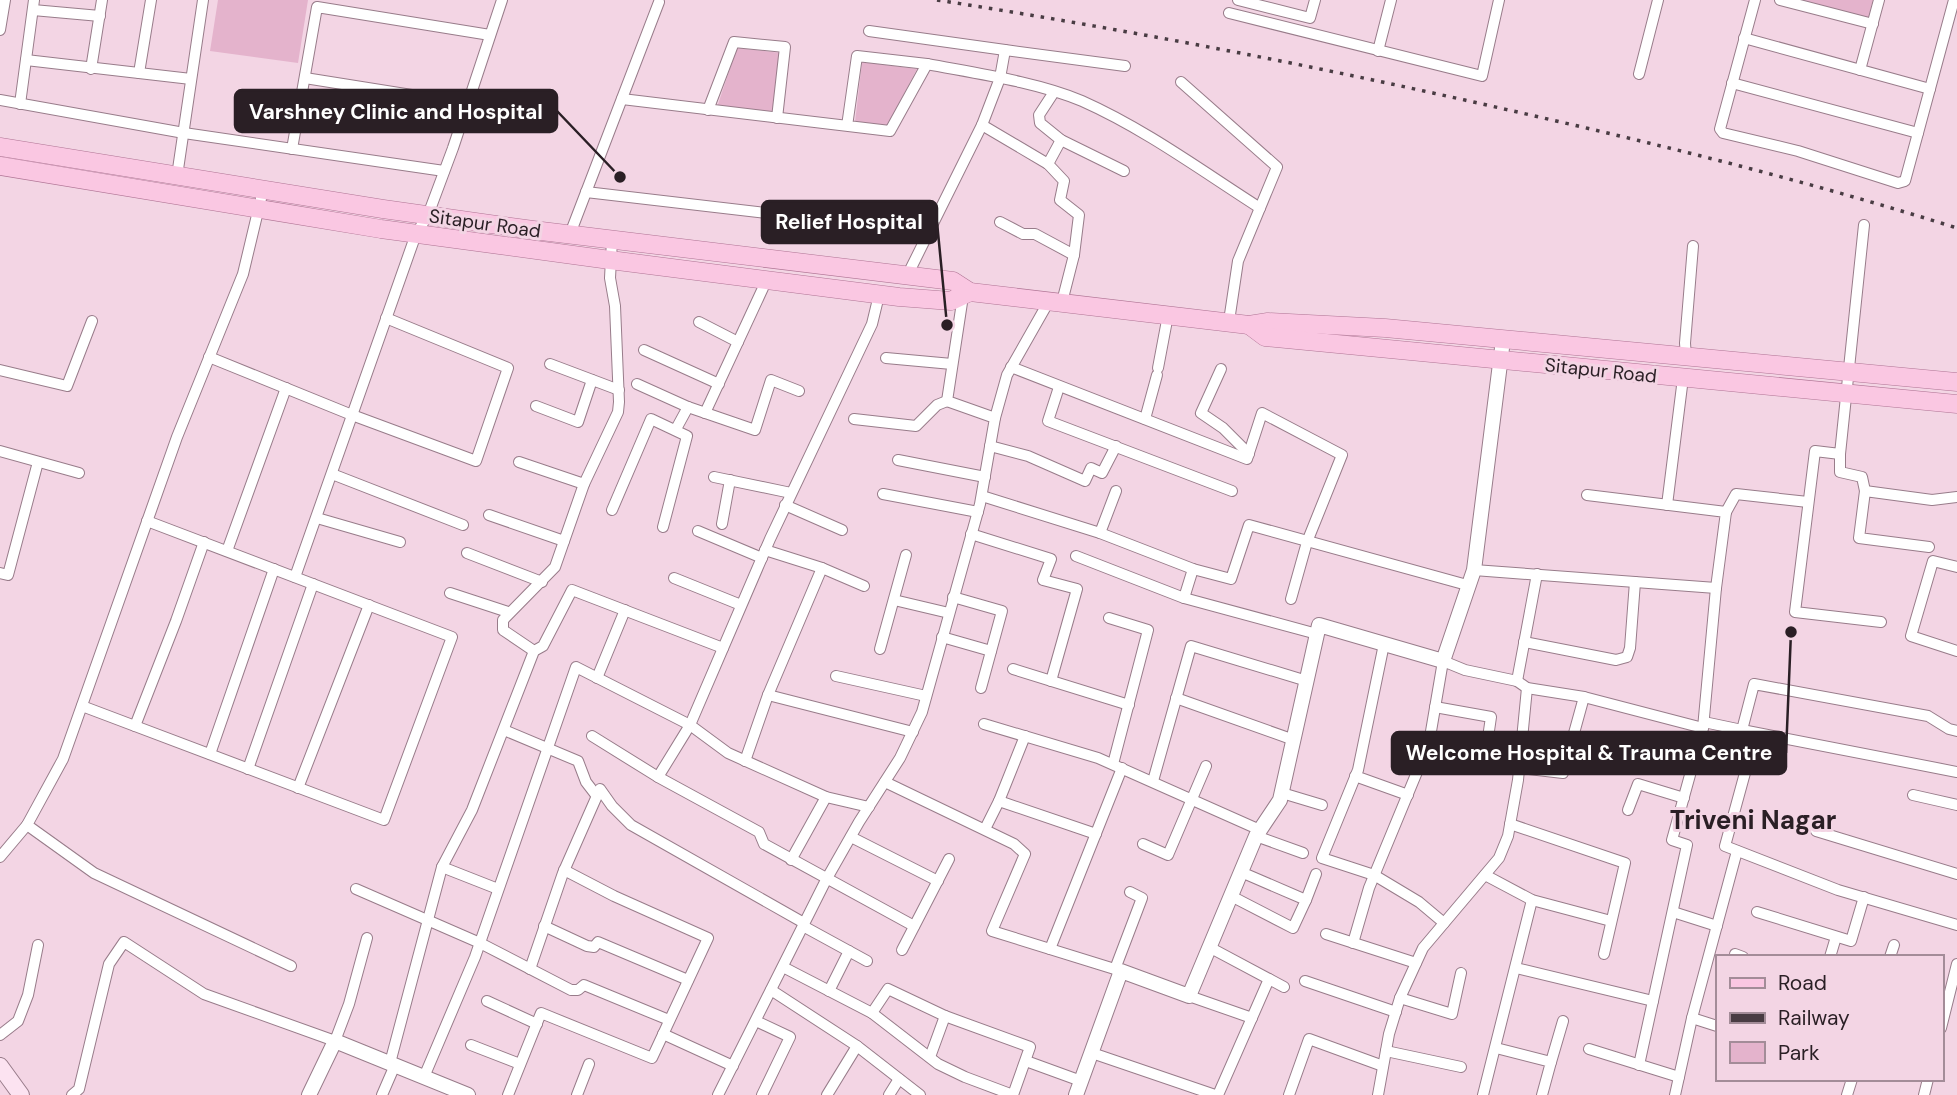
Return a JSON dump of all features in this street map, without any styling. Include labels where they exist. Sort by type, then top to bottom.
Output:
[{"type":"main road","name":"Sitapur Road","points":[[0,147],[428,215],[953,281],[966,294]]},
{"type":"main road","name":"Sitapur Road","points":[[0,166],[416,233],[879,295],[951,301],[966,294],[1249,325],[1268,321],[1385,328],[1957,382]]},
{"type":"main road","name":"Sitapur Road","points":[[1249,325],[1265,337],[1957,404]]},
{"type":"main road","points":[[0,1066],[22,1095]]},
{"type":"street","points":[[0,30],[5,0]]},
{"type":"street","points":[[91,69],[102,0]]},
{"type":"street","points":[[139,73],[151,0]]},
{"type":"street","points":[[177,176],[203,0]]},
{"type":"street","points":[[296,577],[416,233],[428,215],[468,104],[502,0]]},
{"type":"street","points":[[1238,0],[1310,18],[1315,0]]},
{"type":"street","points":[[1378,51],[1391,0]]},
{"type":"street","points":[[1229,13],[1482,76],[1499,0]]},
{"type":"street","points":[[1639,74],[1658,0]]},
{"type":"street","points":[[1755,0],[1720,129],[1723,133],[1797,151],[1898,183],[1905,181],[1954,0]]},
{"type":"street","points":[[1780,0],[1873,24]]},
{"type":"street","points":[[1860,70],[1879,0]]},
{"type":"street","points":[[570,234],[659,2]]},
{"type":"street","points":[[20,104],[33,5],[100,16]]},
{"type":"street","points":[[292,149],[317,7],[490,35]]},
{"type":"street","points":[[869,31],[1125,66]]},
{"type":"street","points":[[1744,38],[1930,89]]},
{"type":"street","points":[[708,110],[734,42],[785,47],[777,118]]},
{"type":"street","points":[[907,276],[982,124],[1000,78],[1005,50]]},
{"type":"street","points":[[847,126],[857,56],[926,64],[1000,78],[1081,100],[1146,135],[1260,208]]},
{"type":"street","points":[[26,60],[191,79]]},
{"type":"street","points":[[622,99],[890,131],[926,64]]},
{"type":"street","points":[[305,78],[468,104]]},
{"type":"street","points":[[1181,82],[1277,167],[1238,261],[1229,321]]},
{"type":"street","points":[[1732,83],[1918,133]]},
{"type":"street","points":[[1054,92],[1039,116],[1040,119],[1061,140],[1124,171]]},
{"type":"street","points":[[0,100],[184,133],[444,171]]},
{"type":"street","points":[[718,1095],[826,880],[913,732],[926,696],[978,512],[995,418],[1011,367],[1056,302],[1074,255],[1079,215],[1060,200],[1064,181],[1048,164],[982,124]]},
{"type":"street","points":[[1048,164],[1061,140]]},
{"type":"street","points":[[0,858],[27,825],[63,759],[177,436],[243,274],[263,190]]},
{"type":"street","points":[[586,192],[929,232]]},
{"type":"street","points":[[1000,222],[1023,234],[1035,234],[1074,255]]},
{"type":"street","points":[[1864,225],[1840,472],[1862,477],[1865,491],[1859,538],[1929,547]]},
{"type":"street","points":[[534,651],[503,630],[503,620],[555,566],[584,484],[618,412],[615,306],[610,278],[612,240]]},
{"type":"street","points":[[1686,357],[1693,246]]},
{"type":"street","points":[[705,413],[763,288],[762,280]]},
{"type":"street","points":[[947,401],[966,294]]},
{"type":"street","points":[[658,777],[690,725],[785,505],[872,324],[879,295]]},
{"type":"street","points":[[1145,419],[1158,371],[1168,315]]},
{"type":"street","points":[[209,357],[475,461],[508,368],[386,318]]},
{"type":"street","points":[[0,370],[67,386],[92,321]]},
{"type":"street","points":[[699,322],[738,342]]},
{"type":"street","points":[[1353,943],[1374,875],[1430,739],[1443,661],[1474,569],[1503,340]]},
{"type":"street","points":[[644,351],[719,384]]},
{"type":"street","points":[[886,358],[952,364]]},
{"type":"street","points":[[550,364],[619,390]]},
{"type":"street","points":[[1011,367],[1247,459],[1262,412],[1342,455],[1307,542],[1291,599]]},
{"type":"street","points":[[1221,369],[1202,413],[1223,428],[1248,454]]},
{"type":"street","points":[[1667,505],[1683,377]]},
{"type":"street","points":[[536,406],[578,422],[592,380]]},
{"type":"street","points":[[636,384],[688,407],[755,430],[771,380],[799,391]]},
{"type":"street","points":[[1059,387],[1048,421],[1232,491]]},
{"type":"street","points":[[228,551],[286,388]]},
{"type":"street","points":[[854,419],[916,426],[937,405],[947,401],[995,418]]},
{"type":"street","points":[[676,429],[688,407]]},
{"type":"street","points":[[612,510],[651,419],[687,436],[663,527]]},
{"type":"street","points":[[990,446],[1028,456],[1085,481],[1091,468],[1102,473],[1116,446]]},
{"type":"street","points":[[0,451],[79,472]]},
{"type":"street","points":[[1840,454],[1815,451],[1795,612],[1881,622]]},
{"type":"street","points":[[898,460],[985,477]]},
{"type":"street","points":[[0,573],[8,575],[38,462]]},
{"type":"street","points":[[519,462],[584,484]]},
{"type":"street","points":[[332,474],[463,525]]},
{"type":"street","points":[[714,477],[791,493]]},
{"type":"street","points":[[722,524],[730,480]]},
{"type":"street","points":[[1100,533],[1116,491]]},
{"type":"street","points":[[1865,491],[1932,500],[1957,497]]},
{"type":"street","points":[[883,494],[978,512]]},
{"type":"street","points":[[1639,1065],[1687,845],[1672,839],[1704,725],[1716,588],[1726,512],[1736,494],[1808,502]]},
{"type":"street","points":[[1587,495],[1726,512]]},
{"type":"street","points":[[982,496],[1100,533],[1194,569],[1231,579],[1249,525],[1467,585]]},
{"type":"street","points":[[785,505],[842,530]]},
{"type":"street","points":[[489,515],[564,541]]},
{"type":"street","points":[[317,518],[400,542]]},
{"type":"street","points":[[82,706],[384,820],[452,637],[147,521]]},
{"type":"street","points":[[698,531],[763,554],[822,568],[864,586]]},
{"type":"street","points":[[971,534],[1051,559],[1043,580],[1077,589],[1051,681]]},
{"type":"street","points":[[135,726],[204,542]]},
{"type":"street","points":[[467,553],[542,582]]},
{"type":"street","points":[[880,649],[906,555]]},
{"type":"street","points":[[1076,556],[1184,598],[1317,634]]},
{"type":"street","points":[[1957,567],[1933,561],[1911,636],[1957,651]]},
{"type":"street","points":[[745,761],[768,695],[822,568]]},
{"type":"street","points":[[210,754],[274,569]]},
{"type":"street","points":[[1184,598],[1194,569]]},
{"type":"street","points":[[1474,569],[1716,588]]},
{"type":"street","points":[[1517,681],[1537,574]]},
{"type":"street","points":[[674,578],[741,605]]},
{"type":"street","points":[[1524,642],[1616,660],[1627,657],[1630,649],[1635,582]]},
{"type":"street","points":[[248,769],[313,584]]},
{"type":"street","points":[[382,1095],[442,867],[472,810],[534,651],[543,646],[572,590],[723,648]]},
{"type":"street","points":[[450,593],[509,612]]},
{"type":"street","points":[[953,597],[1002,611],[981,688]]},
{"type":"street","points":[[894,600],[949,613]]},
{"type":"street","points":[[298,788],[369,605]]},
{"type":"street","points":[[597,678],[625,610]]},
{"type":"street","points":[[1050,949],[1096,834],[1118,766],[1129,705],[1148,629],[1108,618]]},
{"type":"street","points":[[1189,996],[1258,833],[1280,800],[1319,625],[1443,661],[1465,670],[1517,681],[1527,688],[1584,697],[1704,725],[1957,772]]},
{"type":"street","points":[[942,637],[991,651]]},
{"type":"street","points":[[1384,644],[1355,776],[1321,858],[1374,875],[1419,902],[1444,923]]},
{"type":"street","points":[[1153,781],[1191,646],[1307,681]]},
{"type":"street","points":[[424,1077],[480,943],[576,667],[690,725],[728,753],[825,797],[869,807]]},
{"type":"street","points":[[1013,669],[1129,705]]},
{"type":"street","points":[[836,676],[926,696]]},
{"type":"street","points":[[1742,730],[1754,684],[1928,716],[1957,731]]},
{"type":"street","points":[[1378,1095],[1399,998],[1423,948],[1499,858],[1508,836],[1519,768],[1527,688]]},
{"type":"street","points":[[768,695],[913,732]]},
{"type":"street","points":[[1519,768],[1563,773],[1584,697]]},
{"type":"street","points":[[1176,698],[1294,740]]},
{"type":"street","points":[[1430,739],[1484,765],[1491,717],[1435,707]]},
{"type":"street","points":[[984,724],[1118,766],[1303,853]]},
{"type":"street","points":[[505,730],[578,761],[586,782],[596,795]]},
{"type":"street","points":[[592,736],[658,777],[759,832],[764,845],[914,926]]},
{"type":"street","points":[[985,829],[1025,736]]},
{"type":"street","points":[[1748,762],[1725,846],[1838,890],[1957,925]]},
{"type":"street","points":[[1143,844],[1168,855],[1194,800],[1206,766]]},
{"type":"street","points":[[1355,776],[1408,795]]},
{"type":"street","points":[[885,782],[1014,844],[1025,855],[992,931],[1118,970],[1252,1018]]},
{"type":"street","points":[[1628,810],[1638,784],[1684,798]]},
{"type":"street","points":[[530,969],[564,870],[600,789],[631,825],[867,961]]},
{"type":"street","points":[[1282,793],[1322,805]]},
{"type":"street","points":[[1913,795],[1957,805]]},
{"type":"street","points":[[791,860],[825,797]]},
{"type":"street","points":[[999,801],[1096,834]]},
{"type":"street","points":[[1510,824],[1625,863],[1604,954]]},
{"type":"street","points":[[27,825],[94,873],[291,966]]},
{"type":"street","points":[[1816,831],[1957,874]]},
{"type":"street","points":[[851,837],[938,881]]},
{"type":"street","points":[[1675,1095],[1692,1018],[1737,850]]},
{"type":"street","points":[[902,950],[950,859]]},
{"type":"street","points":[[442,867],[498,889]]},
{"type":"street","points":[[508,1095],[541,1013],[652,1058],[708,938],[614,897],[564,870]]},
{"type":"street","points":[[1241,872],[1306,900]]},
{"type":"street","points":[[1231,896],[1293,928],[1316,874]]},
{"type":"street","points":[[1485,875],[1532,900],[1611,921]]},
{"type":"street","points":[[356,889],[480,943],[571,990],[578,990],[584,985],[669,1020]]},
{"type":"street","points":[[1026,1061],[1079,1088],[1142,898],[1130,892]]},
{"type":"street","points":[[1757,912],[1851,941],[1864,897]]},
{"type":"street","points":[[1483,1095],[1532,900]]},
{"type":"street","points":[[1672,912],[1717,926]]},
{"type":"street","points":[[544,926],[587,946],[594,947],[598,942],[688,981]]},
{"type":"street","points":[[1326,934],[1416,963]]},
{"type":"street","points":[[1831,955],[1836,937]]},
{"type":"street","points":[[309,1095],[349,1004],[367,938]]},
{"type":"street","points":[[72,1095],[79,1089],[109,964],[124,942],[204,995],[335,1041],[424,1077],[449,1091],[468,1095]]},
{"type":"street","points":[[0,1035],[18,1021],[28,995],[38,945]]},
{"type":"street","points":[[1209,947],[1284,987]]},
{"type":"street","points":[[829,991],[849,951]]},
{"type":"street","points":[[1957,964],[1943,1012],[1957,1015]]},
{"type":"street","points":[[783,967],[872,1013],[930,1057],[965,1077],[1013,1095],[1030,1047],[945,1016],[888,989],[872,1013]]},
{"type":"street","points":[[1516,968],[1653,1001]]},
{"type":"street","points":[[1399,998],[1452,1014],[1461,973]]},
{"type":"street","points":[[1092,1053],[1216,1095],[1269,979]]},
{"type":"street","points":[[1305,981],[1396,1012]]},
{"type":"street","points":[[771,990],[857,1046],[919,1095]]},
{"type":"street","points":[[487,1001],[537,1024]]},
{"type":"street","points":[[930,1057],[945,1016]]},
{"type":"street","points":[[1692,1018],[1716,1026]]},
{"type":"street","points":[[756,1021],[790,1037],[762,1095]]},
{"type":"street","points":[[1542,1095],[1563,1021]]},
{"type":"street","points":[[663,1034],[733,1066]]},
{"type":"street","points":[[1289,1095],[1309,1039],[1383,1066]]},
{"type":"street","points":[[471,1045],[520,1064]]},
{"type":"street","points":[[827,1095],[857,1046]]},
{"type":"street","points":[[1496,1048],[1551,1062]]},
{"type":"street","points":[[1589,1049],[1679,1077]]},
{"type":"street","points":[[1386,1051],[1461,1067]]},
{"type":"street","points":[[576,1095],[589,1064]]},
{"type":"street","points":[[889,1095],[899,1079]]},
{"type":"green space","points":[[218,0],[308,0],[298,63],[210,51]]},
{"type":"green space","points":[[1798,0],[1873,0],[1868,19]]},
{"type":"green space","points":[[737,48],[781,53],[774,114],[717,107]]},
{"type":"green space","points":[[862,62],[917,69],[887,126],[855,122]]},
{"type":"railway","points":[[937,0],[1226,50],[1441,95],[1736,165],[1957,228]]},
{"type":"place","name":"Varshney Clinic and Hospital","points":[[620,177]]},
{"type":"place","name":"Relief Hospital","points":[[947,325]]},
{"type":"place","name":"Welcome Hospital & Trauma Centre","points":[[1791,632]]},
{"type":"district","name":"Triveni Nagar","points":[[1753,820]]}]
